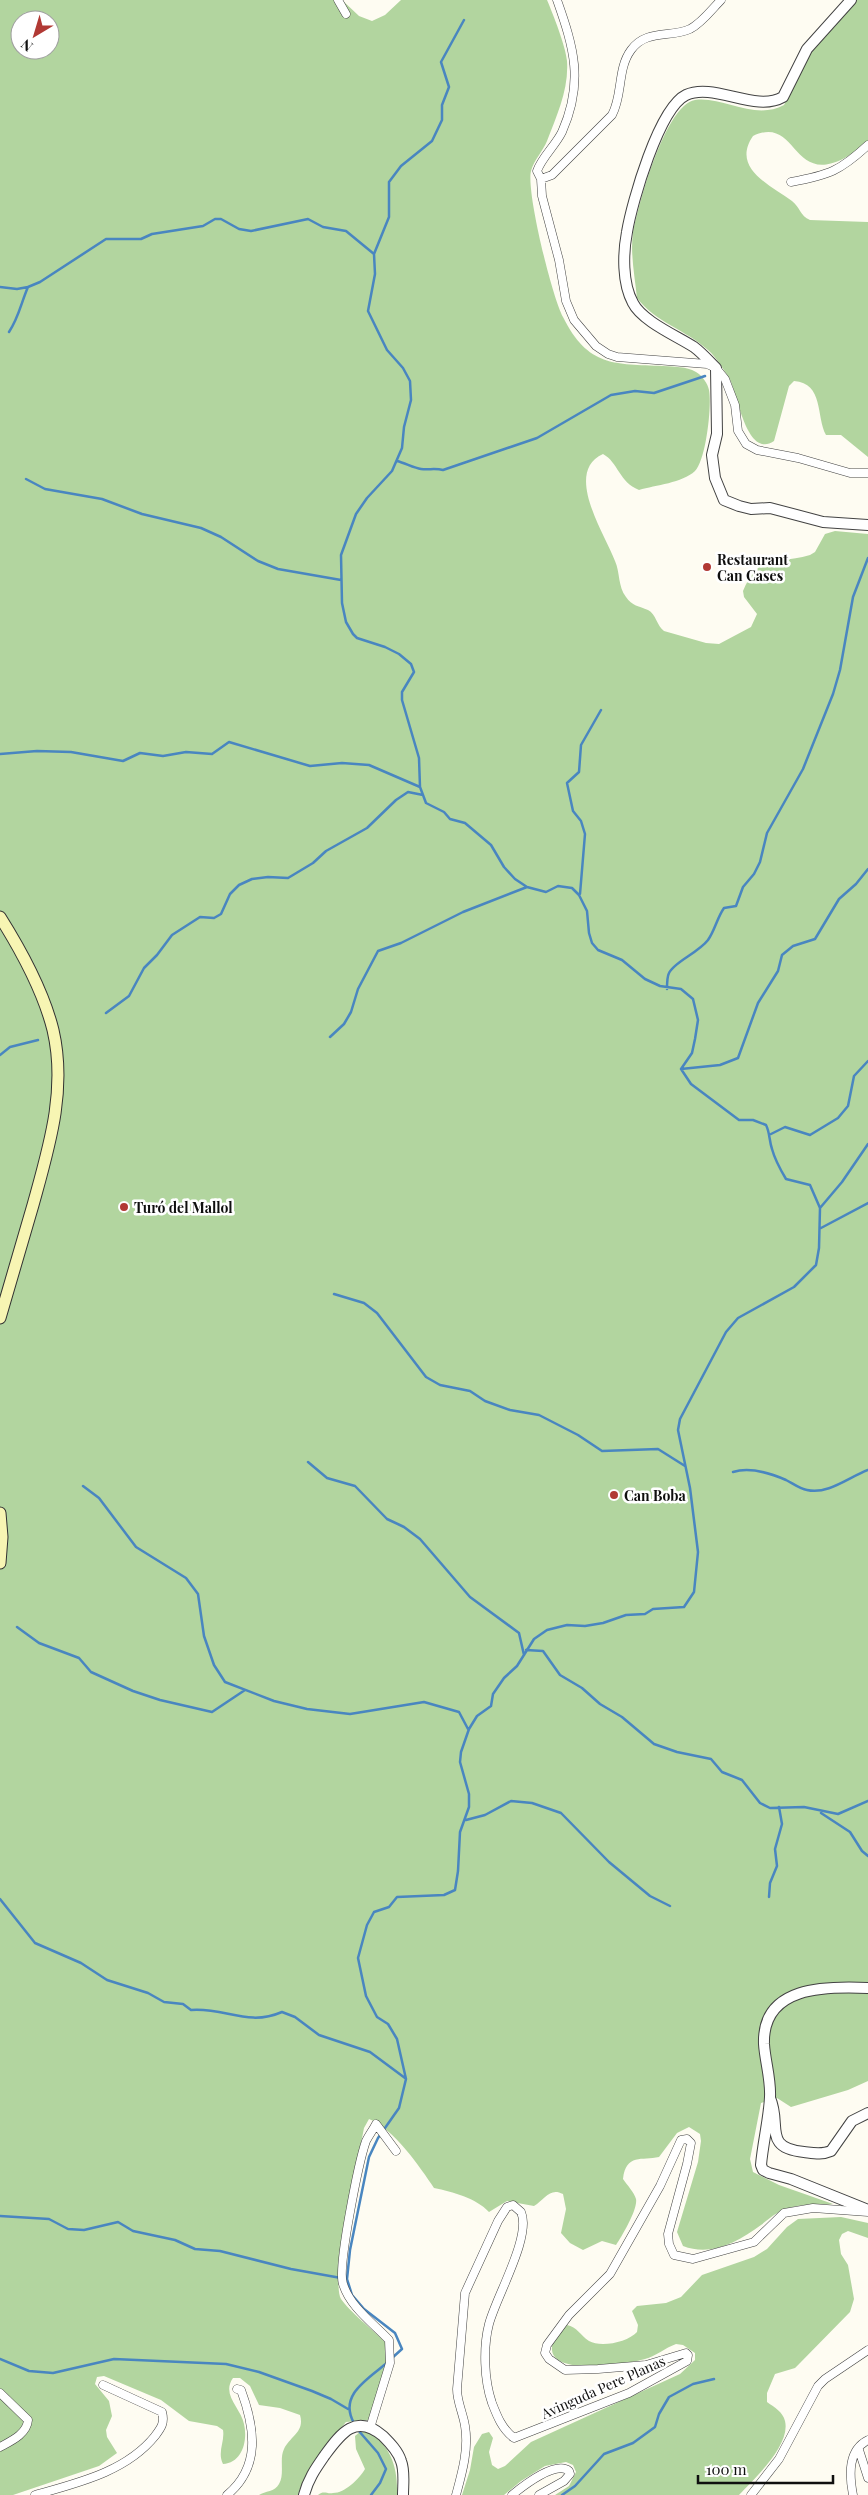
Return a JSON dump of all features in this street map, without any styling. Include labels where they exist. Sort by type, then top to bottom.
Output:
[{"type":"main road","points":[[0,917],[32,974],[45,1005],[55,1040],[59,1083],[54,1124],[0,1318]]},
{"type":"main road","points":[[0,1513],[2,1537],[0,1563]]},
{"type":"street","points":[[338,0],[346,14]]},
{"type":"street","points":[[557,0],[571,41],[576,69],[571,101],[564,126],[538,168],[538,174],[542,179],[542,196],[559,260],[566,301],[574,320],[588,338],[612,356],[707,364],[716,368]]},
{"type":"street","points":[[542,179],[552,175],[612,115],[617,105],[624,62],[636,44],[649,36],[689,30],[721,0]]},
{"type":"street","points":[[851,0],[807,49],[787,93],[780,99],[768,101],[702,92],[689,94],[674,104],[654,142],[641,177],[626,234],[625,277],[633,304],[641,314],[696,349],[725,379],[732,394],[738,431],[746,444],[757,450],[798,458],[850,473],[868,473]]},
{"type":"street","points":[[791,182],[831,174],[849,163],[868,145]]},
{"type":"street","points":[[716,368],[718,434],[712,455],[715,478],[724,500],[751,509],[770,508],[823,522],[868,525]]},
{"type":"street","points":[[868,1988],[849,1987],[806,1991],[780,2002],[772,2010],[768,2018],[764,2043],[770,2097],[775,2110],[774,2131],[776,2139],[783,2148],[820,2154],[831,2151],[852,2121],[868,2113]]},
{"type":"street","points":[[770,2097],[764,2130],[761,2165],[763,2170],[868,2211]]},
{"type":"street","points":[[370,2428],[390,2363],[389,2340],[348,2298],[342,2282],[342,2258],[358,2174],[367,2140],[376,2124],[396,2151]]},
{"type":"street","name":"Avinguda Pere Planas","points":[[456,2495],[466,2448],[465,2424],[458,2404],[457,2389],[466,2293],[498,2221],[507,2207],[513,2205],[520,2212],[522,2226],[519,2248],[488,2326],[487,2382],[500,2422],[506,2432],[514,2438],[628,2393],[687,2362],[688,2355],[686,2353],[676,2354],[646,2365],[565,2370],[549,2359],[545,2353],[547,2345],[569,2315],[610,2274],[660,2186],[681,2140],[687,2139],[690,2143],[687,2164],[668,2234],[668,2244],[674,2255],[693,2259],[754,2242],[784,2213],[813,2208],[868,2211]]},
{"type":"street","points":[[752,2495],[779,2459],[818,2386],[824,2379],[868,2350]]},
{"type":"street","points":[[35,2495],[118,2467],[132,2458],[162,2427],[164,2419],[162,2412],[103,2385]]},
{"type":"street","points":[[227,2495],[246,2474],[252,2435],[252,2420],[241,2390],[237,2389]]},
{"type":"street","points":[[0,2393],[28,2420],[24,2430],[15,2439],[0,2447]]},
{"type":"street","points":[[304,2495],[311,2475],[342,2432],[354,2427],[370,2428],[386,2439],[394,2449],[402,2467],[403,2495]]},
{"type":"street","points":[[853,2495],[850,2461],[862,2443],[868,2440]]},
{"type":"street","points":[[859,2450],[868,2478]]},
{"type":"street","points":[[512,2495],[541,2475],[561,2469],[570,2471],[570,2474],[564,2481],[539,2495]]},
{"type":"green space","points":[[0,0],[342,0],[359,16],[372,21],[385,15],[401,0],[547,0],[564,48],[567,61],[566,82],[558,112],[545,145],[532,167],[530,182],[541,244],[558,306],[572,333],[593,354],[604,360],[616,363],[688,369],[700,375],[706,382],[709,390],[709,420],[705,445],[699,465],[690,475],[676,481],[639,490],[627,482],[612,462],[603,454],[592,463],[587,475],[590,504],[615,561],[623,593],[633,604],[651,612],[664,631],[706,643],[719,644],[751,627],[757,614],[744,597],[743,591],[749,578],[756,570],[771,562],[810,555],[815,552],[825,534],[835,531],[868,534],[868,2081],[848,2090],[791,2107],[777,2098],[761,2103],[750,2159],[753,2172],[779,2185],[833,2204],[803,2205],[781,2211],[734,2242],[714,2249],[704,2250],[683,2246],[677,2232],[698,2162],[701,2141],[700,2134],[689,2127],[677,2133],[659,2157],[636,2160],[628,2165],[623,2179],[634,2194],[636,2203],[629,2222],[616,2245],[602,2241],[583,2250],[570,2243],[561,2233],[566,2209],[563,2194],[558,2192],[551,2193],[534,2206],[507,2201],[489,2212],[471,2199],[434,2188],[414,2159],[396,2139],[369,2119],[364,2128],[346,2217],[339,2268],[339,2288],[341,2299],[345,2304],[385,2342],[387,2362],[370,2420],[346,2422],[325,2447],[306,2475],[298,2495],[259,2495],[272,2490],[279,2484],[282,2476],[284,2449],[299,2430],[300,2415],[280,2408],[259,2405],[250,2386],[240,2378],[233,2378],[229,2390],[230,2396],[242,2418],[245,2437],[242,2450],[235,2460],[223,2464],[221,2451],[223,2430],[217,2426],[189,2421],[161,2400],[104,2376],[97,2377],[95,2384],[109,2401],[112,2416],[106,2430],[107,2437],[117,2453],[99,2466],[13,2495],[0,2495]]},
{"type":"green space","points":[[856,0],[868,0],[868,142],[842,159],[824,165],[810,162],[781,136],[769,132],[753,136],[747,147],[747,157],[750,166],[764,182],[792,201],[802,214],[810,220],[868,222],[868,457],[841,435],[826,435],[815,394],[804,383],[794,381],[789,386],[774,441],[764,444],[756,441],[744,421],[729,378],[714,356],[699,343],[662,320],[637,298],[632,249],[636,220],[655,158],[673,119],[684,106],[695,100],[717,101],[762,110],[784,105],[811,51]]},
{"type":"green space","points":[[841,2217],[868,2223],[868,2238],[848,2231],[842,2234],[839,2240],[841,2254],[848,2265],[854,2299],[850,2312],[795,2368],[775,2374],[767,2393],[767,2402],[778,2410],[784,2418],[785,2430],[777,2451],[770,2461],[739,2495],[555,2495],[569,2486],[576,2472],[573,2465],[566,2462],[545,2466],[521,2481],[504,2495],[462,2495],[470,2470],[474,2447],[482,2434],[489,2432],[493,2438],[489,2452],[492,2465],[498,2469],[505,2466],[531,2442],[680,2374],[695,2360],[695,2353],[683,2345],[676,2344],[649,2358],[636,2361],[592,2366],[578,2366],[565,2363],[556,2358],[552,2350],[554,2339],[564,2327],[567,2325],[573,2328],[594,2343],[607,2344],[627,2339],[637,2332],[638,2325],[632,2311],[637,2306],[666,2303],[681,2297],[702,2275],[754,2257],[767,2249],[787,2227],[798,2219]]},
{"type":"green space","points":[[367,2430],[382,2443],[391,2458],[396,2475],[397,2495],[318,2495],[342,2491],[351,2485],[362,2473],[365,2469],[356,2449],[355,2436],[361,2431]]},
{"type":"waterway","points":[[420,787],[419,758],[402,700],[402,692],[414,672],[411,664],[399,654],[385,647],[357,638],[353,634],[346,622],[342,603],[341,555],[356,514],[367,498],[392,471],[402,448],[404,427],[411,400],[410,381],[403,368],[387,350],[368,311],[375,274],[374,254],[389,217],[389,182],[401,166],[432,141],[442,120],[442,105],[449,87],[441,62],[464,20]]},
{"type":"waterway","points":[[9,332],[18,315],[28,287],[40,282],[106,239],[141,239],[152,234],[203,226],[215,219],[221,219],[239,229],[251,231],[308,219],[323,227],[346,231],[374,254]]},
{"type":"waterway","points":[[0,287],[17,289],[28,287]]},
{"type":"waterway","points":[[397,461],[415,468],[443,470],[537,438],[611,395],[635,391],[654,393],[705,376]]},
{"type":"waterway","points":[[26,479],[45,489],[102,499],[142,514],[201,528],[221,537],[258,561],[278,569],[341,580]]},
{"type":"waterway","points":[[667,989],[669,973],[681,961],[704,945],[724,908],[736,906],[743,887],[754,874],[760,862],[767,833],[803,769],[833,694],[840,670],[853,597],[868,558]]},
{"type":"waterway","points":[[580,894],[585,834],[581,821],[573,811],[567,783],[579,772],[581,745],[601,710]]},
{"type":"waterway","points":[[0,754],[37,751],[71,752],[123,761],[140,753],[163,756],[186,752],[212,754],[229,742],[310,766],[342,763],[369,765],[420,787],[426,803],[444,812],[450,819],[465,823],[491,845],[504,867],[515,879],[527,887],[546,892],[558,886],[572,888],[579,895],[587,911],[589,933],[592,943],[598,950],[622,960],[645,979],[660,986],[681,989],[693,999],[698,1020],[695,1039],[692,1053],[681,1069],[691,1084],[739,1120],[753,1120],[766,1125],[775,1157],[786,1179],[810,1185],[820,1208],[819,1248],[816,1265],[794,1287],[738,1318],[726,1332],[680,1419],[678,1430],[690,1488],[698,1552],[694,1592],[684,1607],[653,1609],[645,1614],[626,1615],[603,1623],[585,1626],[567,1625],[547,1630],[534,1639],[517,1666],[504,1678],[493,1694],[491,1706],[477,1716],[469,1729],[461,1752],[460,1762],[469,1794],[469,1807],[460,1832],[455,1890],[444,1895],[397,1897],[389,1907],[374,1912],[367,1925],[358,1958],[366,1996],[377,2017],[388,2024],[397,2039],[406,2079],[399,2108],[378,2138],[369,2157],[350,2250],[347,2279],[352,2295],[364,2309],[395,2333],[402,2349],[392,2358]]},
{"type":"waterway","points":[[106,1013],[129,996],[144,968],[157,955],[172,935],[200,917],[214,918],[221,914],[230,894],[239,885],[252,879],[268,877],[288,878],[313,863],[326,851],[367,828],[396,800],[408,792],[423,795]]},
{"type":"waterway","points":[[681,1069],[720,1065],[738,1058],[758,1003],[778,971],[782,955],[793,946],[815,939],[839,899],[856,884],[868,869]]},
{"type":"waterway","points":[[330,1037],[344,1024],[351,1012],[358,989],[378,951],[401,943],[463,912],[527,887]]},
{"type":"waterway","points":[[0,1055],[10,1047],[38,1040]]},
{"type":"waterway","points":[[771,1134],[785,1127],[810,1135],[838,1118],[848,1106],[854,1076],[868,1061]]},
{"type":"waterway","points":[[820,1208],[842,1182],[868,1144]]},
{"type":"waterway","points":[[821,1228],[868,1203]]},
{"type":"waterway","points":[[334,1294],[364,1303],[377,1313],[426,1377],[440,1385],[470,1391],[485,1401],[510,1410],[539,1415],[578,1435],[602,1451],[658,1449],[685,1466]]},
{"type":"waterway","points":[[308,1462],[327,1478],[355,1486],[387,1519],[404,1527],[420,1539],[470,1597],[519,1633],[524,1655]]},
{"type":"waterway","points":[[733,1472],[753,1470],[766,1473],[807,1490],[815,1491],[831,1488],[868,1470]]},
{"type":"waterway","points":[[83,1486],[99,1498],[136,1547],[186,1578],[198,1594],[204,1636],[214,1665],[225,1682],[274,1701],[307,1709],[350,1714],[424,1702],[459,1712],[468,1729]]},
{"type":"waterway","points":[[17,1627],[39,1643],[79,1658],[91,1672],[133,1691],[160,1700],[212,1712],[245,1690]]},
{"type":"waterway","points":[[526,1650],[543,1651],[560,1675],[582,1688],[600,1704],[622,1717],[654,1744],[677,1752],[711,1759],[722,1772],[742,1780],[760,1803],[770,1808],[804,1807],[838,1814],[868,1801]]},
{"type":"waterway","points":[[466,1820],[485,1815],[511,1801],[532,1803],[561,1813],[609,1862],[650,1896],[670,1906]]},
{"type":"waterway","points":[[769,1897],[770,1883],[777,1866],[775,1849],[782,1824],[779,1807]]},
{"type":"waterway","points":[[821,1813],[850,1832],[862,1851],[868,1856]]},
{"type":"waterway","points":[[0,1899],[35,1943],[81,1963],[107,1980],[148,1993],[164,2002],[183,2004],[191,2010],[215,2011],[258,2018],[282,2012],[295,2017],[319,2035],[370,2052],[405,2078]]},
{"type":"waterway","points":[[0,2216],[49,2219],[68,2229],[84,2230],[118,2222],[133,2231],[175,2240],[195,2249],[220,2251],[291,2269],[341,2278]]},
{"type":"waterway","points":[[0,2359],[29,2371],[53,2373],[114,2359],[226,2364],[259,2372],[312,2391],[348,2409]]},
{"type":"waterway","points":[[354,2423],[350,2413],[352,2396],[364,2381],[388,2362]]},
{"type":"waterway","points":[[562,2495],[575,2486],[604,2454],[633,2443],[655,2427],[659,2414],[669,2397],[693,2384],[714,2379]]},
{"type":"waterway","points":[[358,2430],[378,2453],[386,2469],[380,2483],[371,2495]]},
{"type":"place","name":"Restaurant Can Cases","points":[[707,567]]},
{"type":"place","name":"Turó del Mallol","points":[[124,1207]]},
{"type":"place","name":"Can Boba","points":[[614,1495]]}]
